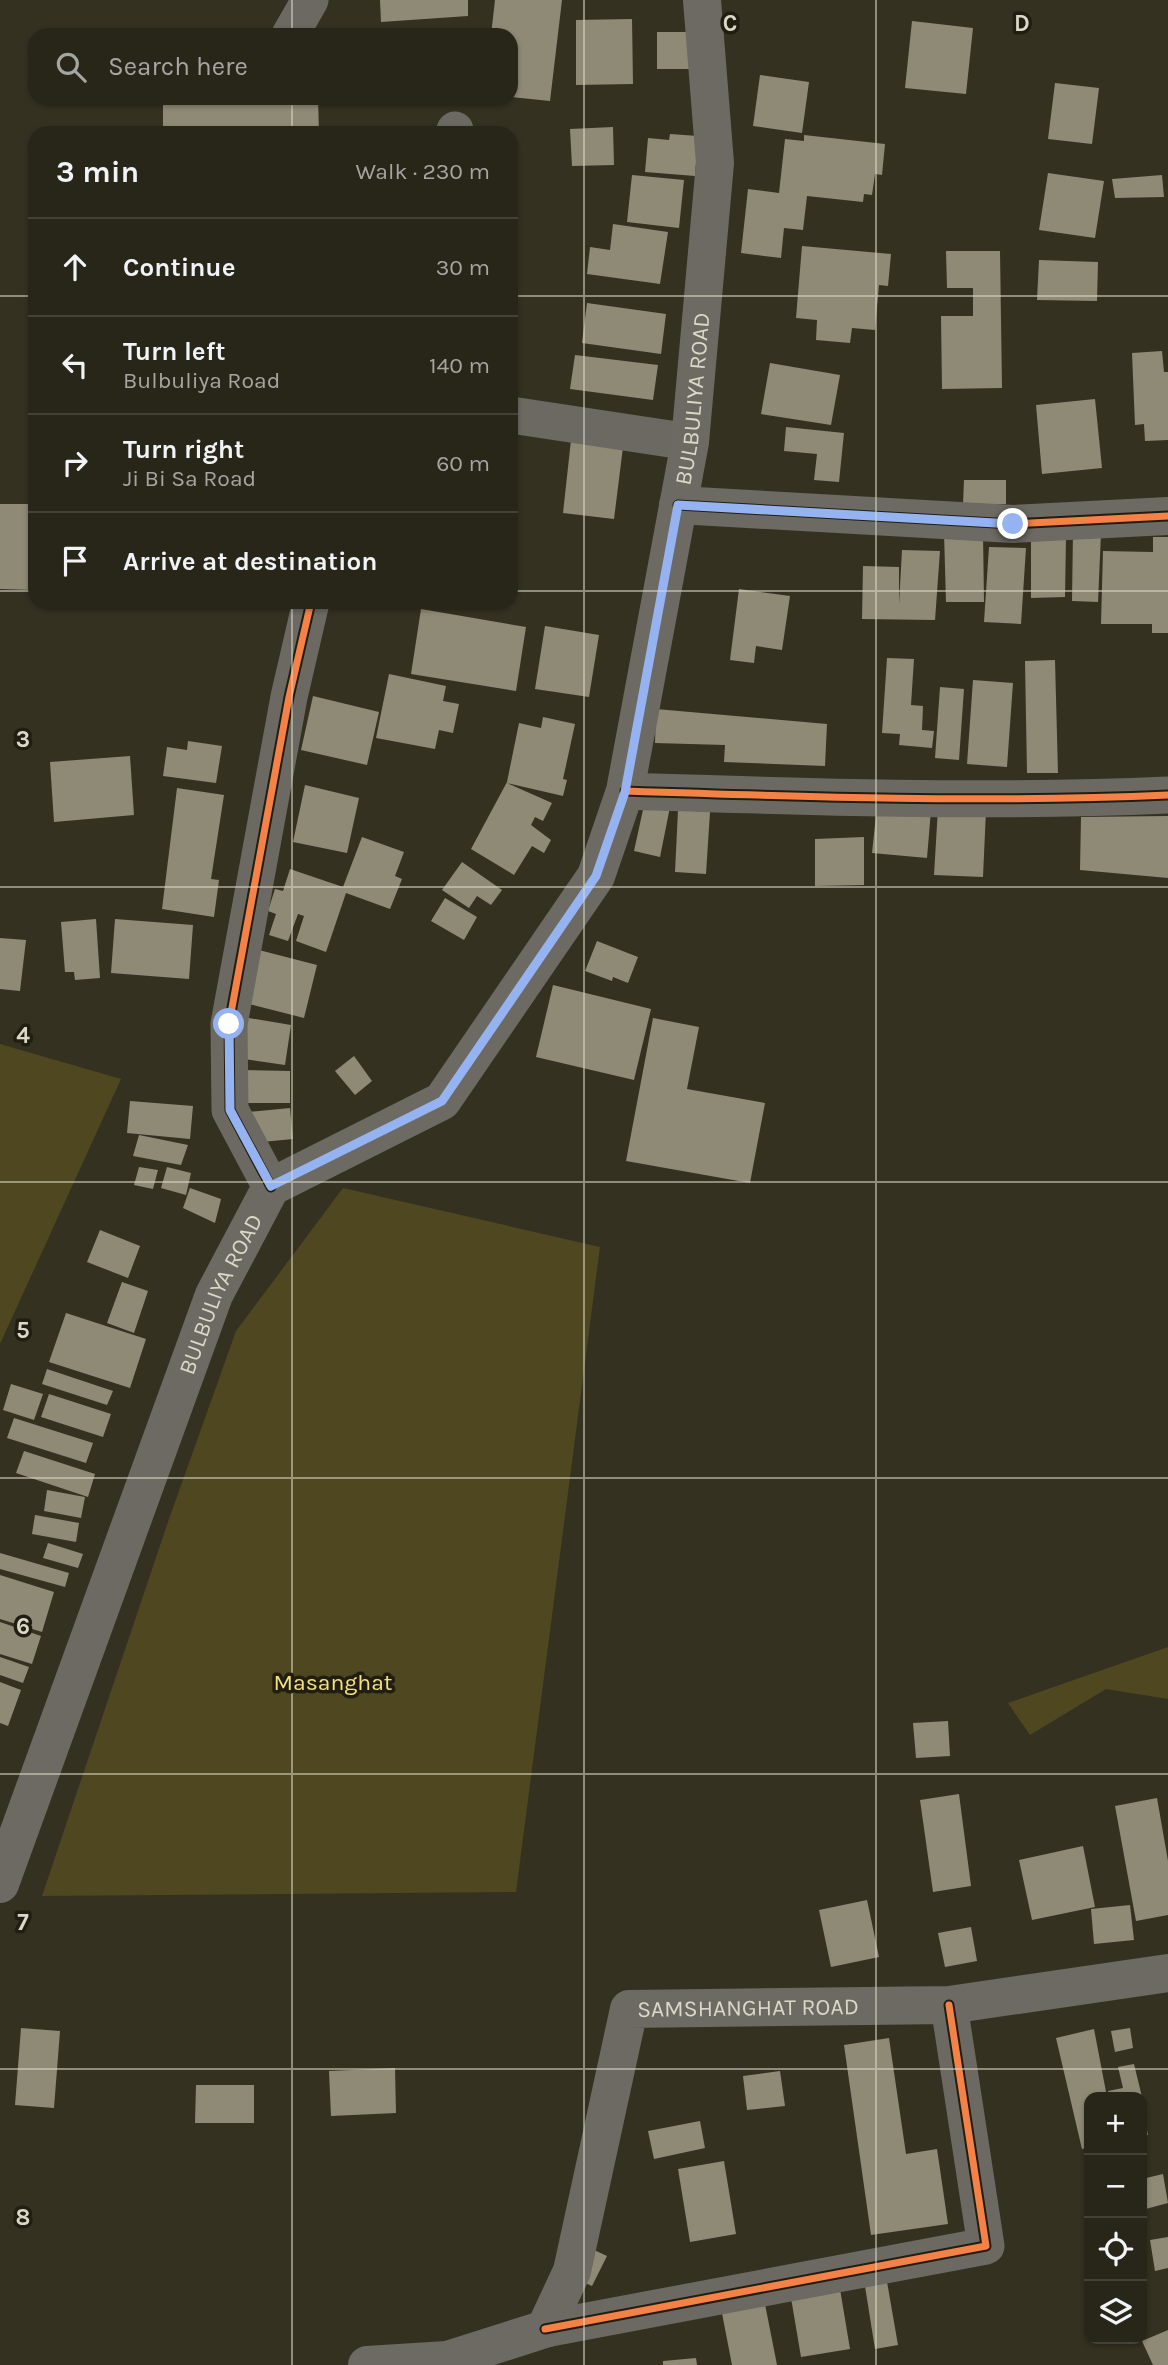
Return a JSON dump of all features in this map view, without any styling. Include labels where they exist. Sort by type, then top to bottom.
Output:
[{"type":"main road","name":"BULBULIYA ROAD","points":[[0,1884],[214,1294],[271,1186],[442,1101],[596,876],[625,792],[690,442],[715,163],[702,0]]},
{"type":"main road","points":[[678,505],[1013,524],[1168,516]]},
{"type":"main road","name":"SAMSHANGHAT ROAD","points":[[545,2329],[572,2271],[629,2009],[949,2005],[1168,1973]]},
{"type":"main road","points":[[367,2365],[447,2360],[545,2329]]},
{"type":"street","points":[[294,28],[310,0]]},
{"type":"street","points":[[518,416],[690,442]]},
{"type":"street","points":[[271,1186],[230,1110],[229,1024],[289,697],[309,609]]},
{"type":"street","points":[[625,792],[842,798],[1066,799],[1168,795]]},
{"type":"street","points":[[545,2329],[986,2246],[949,2005]]},
{"type":"green space","points":[[0,1044],[121,1079],[0,1344]]},
{"type":"green space","name":"Masanghat","points":[[343,1188],[600,1247],[516,1892],[42,1896],[169,1519],[236,1331]]},
{"type":"green space","points":[[1168,1647],[1168,1699],[1106,1689],[1030,1735],[1008,1703]]},
{"type":"building","points":[[380,0],[468,0],[468,16],[381,22]]},
{"type":"building","points":[[495,0],[562,0],[550,101],[518,98],[518,28],[492,28]]},
{"type":"building","points":[[632,19],[633,84],[576,85],[576,20]]},
{"type":"building","points":[[912,21],[973,28],[966,94],[905,88]]},
{"type":"building","points":[[657,32],[698,32],[697,69],[657,69]]},
{"type":"building","points":[[760,75],[809,82],[802,133],[753,126]]},
{"type":"building","points":[[1055,83],[1099,88],[1092,144],[1048,139]]},
{"type":"building","points":[[163,105],[318,105],[319,126],[163,126]]},
{"type":"building","points":[[613,127],[614,165],[572,166],[570,129]]},
{"type":"building","points":[[670,134],[698,136],[695,176],[645,172],[648,138],[669,140]]},
{"type":"building","points":[[804,135],[885,144],[882,175],[875,174],[872,195],[864,194],[863,202],[807,196],[803,230],[784,228],[781,258],[741,253],[748,189],[779,193],[785,139],[804,141]]},
{"type":"building","points":[[1048,173],[1104,181],[1095,238],[1039,230]]},
{"type":"building","points":[[632,175],[684,180],[679,228],[627,222]]},
{"type":"building","points":[[1162,175],[1164,197],[1115,198],[1112,179]]},
{"type":"building","points":[[613,224],[668,232],[660,284],[587,274],[590,247],[610,250]]},
{"type":"building","points":[[802,246],[891,254],[888,286],[879,285],[875,330],[852,328],[850,343],[816,340],[817,320],[796,318]]},
{"type":"building","points":[[946,251],[1000,251],[1002,388],[942,389],[941,316],[973,316],[973,288],[947,288]]},
{"type":"building","points":[[1039,260],[1098,262],[1097,301],[1037,300]]},
{"type":"building","points":[[587,303],[666,314],[661,354],[582,343]]},
{"type":"building","points":[[1162,351],[1164,372],[1168,372],[1168,440],[1145,441],[1144,424],[1135,425],[1132,353]]},
{"type":"building","points":[[575,355],[658,365],[653,400],[570,389]]},
{"type":"building","points":[[770,363],[840,375],[831,425],[761,414]]},
{"type":"building","points":[[1095,399],[1102,468],[1042,474],[1036,405]]},
{"type":"building","points":[[786,427],[844,433],[839,482],[814,480],[817,454],[784,451]]},
{"type":"building","points":[[571,440],[623,447],[614,519],[563,513]]},
{"type":"building","points":[[964,480],[1006,480],[1006,504],[963,504]]},
{"type":"building","points":[[0,504],[28,504],[28,590],[0,589]]},
{"type":"building","points":[[983,532],[984,602],[946,602],[944,533]]},
{"type":"building","points":[[1073,532],[1101,533],[1098,602],[1072,601]]},
{"type":"building","points":[[1031,536],[1066,537],[1065,597],[1031,598]]},
{"type":"building","points":[[1153,537],[1168,537],[1168,633],[1152,633],[1152,624],[1101,624],[1103,551],[1153,552]]},
{"type":"building","points":[[989,547],[1026,548],[1021,624],[984,622]]},
{"type":"building","points":[[902,550],[940,551],[935,620],[862,619],[863,566],[899,567],[899,604]]},
{"type":"building","points":[[739,589],[790,596],[782,650],[756,646],[754,663],[730,660]]},
{"type":"building","points":[[421,609],[526,627],[516,691],[411,674]]},
{"type":"building","points":[[545,626],[599,635],[589,697],[535,689]]},
{"type":"building","points":[[887,658],[914,659],[911,705],[923,706],[922,730],[934,731],[932,748],[899,745],[900,734],[882,733]]},
{"type":"building","points":[[1055,660],[1058,773],[1027,773],[1025,661]]},
{"type":"building","points":[[389,674],[446,686],[443,701],[459,704],[453,733],[439,730],[435,749],[376,738]]},
{"type":"building","points":[[973,680],[1013,683],[1007,767],[967,764]]},
{"type":"building","points":[[940,687],[964,689],[959,760],[935,758]]},
{"type":"building","points":[[313,696],[379,712],[367,765],[301,750]]},
{"type":"building","points":[[656,709],[827,724],[825,766],[724,762],[725,745],[655,743]]},
{"type":"building","points":[[543,717],[575,724],[563,779],[567,780],[563,796],[507,783],[552,803],[543,821],[535,817],[531,825],[551,840],[544,853],[532,846],[514,875],[471,849],[507,782],[519,723],[541,728]]},
{"type":"building","points":[[188,741],[222,746],[216,783],[163,776],[167,747],[187,750]]},
{"type":"building","points":[[130,756],[134,815],[54,822],[50,762]]},
{"type":"building","points":[[305,785],[359,798],[347,853],[293,842]]},
{"type":"building","points":[[177,788],[224,795],[211,879],[219,880],[214,917],[162,909]]},
{"type":"building","points":[[646,796],[671,802],[660,857],[634,851]]},
{"type":"building","points":[[877,806],[931,810],[927,858],[872,853]]},
{"type":"building","points":[[938,808],[986,810],[983,877],[934,875]]},
{"type":"building","points":[[678,810],[710,812],[706,874],[675,872]]},
{"type":"building","points":[[1168,816],[1168,878],[1080,870],[1081,817]]},
{"type":"building","points":[[362,837],[404,852],[395,876],[402,879],[390,909],[346,893],[326,952],[296,941],[304,916],[298,914],[288,941],[269,935],[276,914],[268,911],[275,889],[283,891],[290,869],[343,887]]},
{"type":"building","points":[[864,837],[864,885],[815,886],[815,839]]},
{"type":"building","points":[[462,862],[502,890],[491,905],[477,896],[469,908],[442,890]]},
{"type":"building","points":[[445,898],[477,917],[464,940],[431,921]]},
{"type":"building","points":[[96,919],[100,978],[75,980],[74,972],[65,972],[61,922]]},
{"type":"building","points":[[115,919],[193,925],[189,979],[111,973]]},
{"type":"building","points":[[0,938],[26,940],[20,991],[0,989]]},
{"type":"building","points":[[597,941],[638,957],[628,983],[613,977],[612,981],[585,971]]},
{"type":"building","points":[[255,949],[317,965],[304,1018],[241,1002]]},
{"type":"building","points":[[553,985],[651,1009],[634,1080],[536,1057]]},
{"type":"building","points":[[243,1017],[291,1025],[285,1065],[237,1058]]},
{"type":"building","points":[[653,1018],[699,1027],[687,1089],[765,1103],[750,1183],[626,1161]]},
{"type":"building","points":[[354,1056],[372,1081],[355,1095],[335,1071]]},
{"type":"building","points":[[239,1070],[290,1071],[290,1103],[239,1103]]},
{"type":"building","points":[[130,1101],[193,1106],[190,1139],[127,1133]]},
{"type":"building","points":[[290,1108],[293,1139],[252,1143],[249,1112]]},
{"type":"building","points":[[139,1135],[188,1145],[181,1165],[133,1156]]},
{"type":"building","points":[[139,1167],[158,1170],[153,1189],[134,1185]]},
{"type":"building","points":[[167,1167],[191,1173],[186,1195],[161,1188]]},
{"type":"building","points":[[190,1188],[221,1199],[215,1223],[183,1208]]},
{"type":"building","points":[[100,1230],[140,1246],[128,1278],[87,1262]]},
{"type":"building","points":[[122,1282],[148,1291],[134,1333],[107,1323]]},
{"type":"building","points":[[66,1313],[146,1339],[130,1388],[49,1362]]},
{"type":"building","points":[[47,1369],[113,1391],[107,1405],[42,1384]]},
{"type":"building","points":[[11,1384],[43,1394],[34,1420],[3,1410]]},
{"type":"building","points":[[49,1394],[111,1414],[103,1437],[41,1417]]},
{"type":"building","points":[[14,1418],[93,1443],[86,1463],[7,1438]]},
{"type":"building","points":[[24,1451],[95,1474],[88,1497],[16,1473]]},
{"type":"building","points":[[47,1490],[85,1497],[81,1518],[44,1511]]},
{"type":"building","points":[[35,1515],[79,1523],[76,1542],[32,1534]]},
{"type":"building","points":[[48,1543],[83,1554],[78,1568],[43,1558]]},
{"type":"building","points":[[0,1553],[69,1573],[65,1587],[0,1569]]},
{"type":"building","points":[[0,1575],[54,1592],[42,1632],[0,1619]]},
{"type":"building","points":[[0,1622],[41,1636],[32,1664],[0,1654]]},
{"type":"building","points":[[0,1657],[29,1667],[23,1683],[0,1675]]},
{"type":"building","points":[[0,1682],[21,1690],[8,1726],[0,1723]]},
{"type":"building","points":[[948,1721],[950,1756],[916,1758],[913,1723]]},
{"type":"building","points":[[959,1794],[971,1886],[933,1892],[920,1800]]},
{"type":"building","points":[[1157,1798],[1168,1861],[1168,1915],[1136,1921],[1115,1806]]},
{"type":"building","points":[[1083,1846],[1095,1907],[1032,1920],[1019,1860]]},
{"type":"building","points":[[867,1900],[879,1957],[831,1967],[819,1910]]},
{"type":"building","points":[[1130,1905],[1134,1940],[1094,1944],[1091,1909]]},
{"type":"building","points":[[971,1927],[977,1961],[945,1967],[938,1933]]},
{"type":"building","points":[[21,2028],[60,2031],[54,2108],[15,2105]]},
{"type":"building","points":[[1130,2028],[1133,2048],[1115,2052],[1111,2031]]},
{"type":"building","points":[[1094,2029],[1106,2092],[1084,2092],[1082,2149],[1056,2038]]},
{"type":"building","points":[[889,2038],[906,2154],[937,2149],[948,2224],[871,2235],[844,2045]]},
{"type":"building","points":[[1134,2064],[1141,2092],[1108,2092],[1123,2088],[1118,2067]]},
{"type":"building","points":[[395,2068],[396,2113],[331,2116],[329,2071]]},
{"type":"building","points":[[780,2071],[785,2106],[747,2110],[743,2076]]},
{"type":"building","points":[[196,2085],[254,2085],[254,2123],[195,2123]]},
{"type":"building","points":[[700,2121],[705,2148],[654,2159],[648,2131]]},
{"type":"building","points":[[724,2161],[736,2234],[690,2242],[678,2169]]},
{"type":"building","points":[[1163,2174],[1168,2203],[1147,2209],[1147,2178]]},
{"type":"building","points":[[1168,2237],[1168,2268],[1155,2271],[1150,2240]]},
{"type":"building","points":[[592,2249],[607,2256],[592,2286],[577,2279]]},
{"type":"building","points":[[886,2276],[898,2345],[875,2349],[864,2280]]},
{"type":"building","points":[[839,2283],[850,2349],[801,2357],[790,2292]]},
{"type":"building","points":[[763,2294],[777,2365],[732,2365],[720,2303]]},
{"type":"building","points":[[1168,2330],[1168,2365],[1153,2365],[1143,2344],[1147,2344],[1147,2339]]},
{"type":"building","points":[[696,2358],[697,2365],[663,2365],[663,2361]]},
{"type":"cycle path","points":[[678,505],[1013,524],[1168,516]]},
{"type":"cycle path","points":[[271,1187],[230,1110],[229,1024],[289,697],[309,609]]},
{"type":"cycle path","points":[[625,791],[964,799],[1168,795]]},
{"type":"cycle path","points":[[545,2329],[986,2246],[949,2005]]},
{"type":"route","points":[[229,1024],[230,1110],[271,1186],[442,1101],[596,876],[625,792],[678,505],[1013,524]]}]
